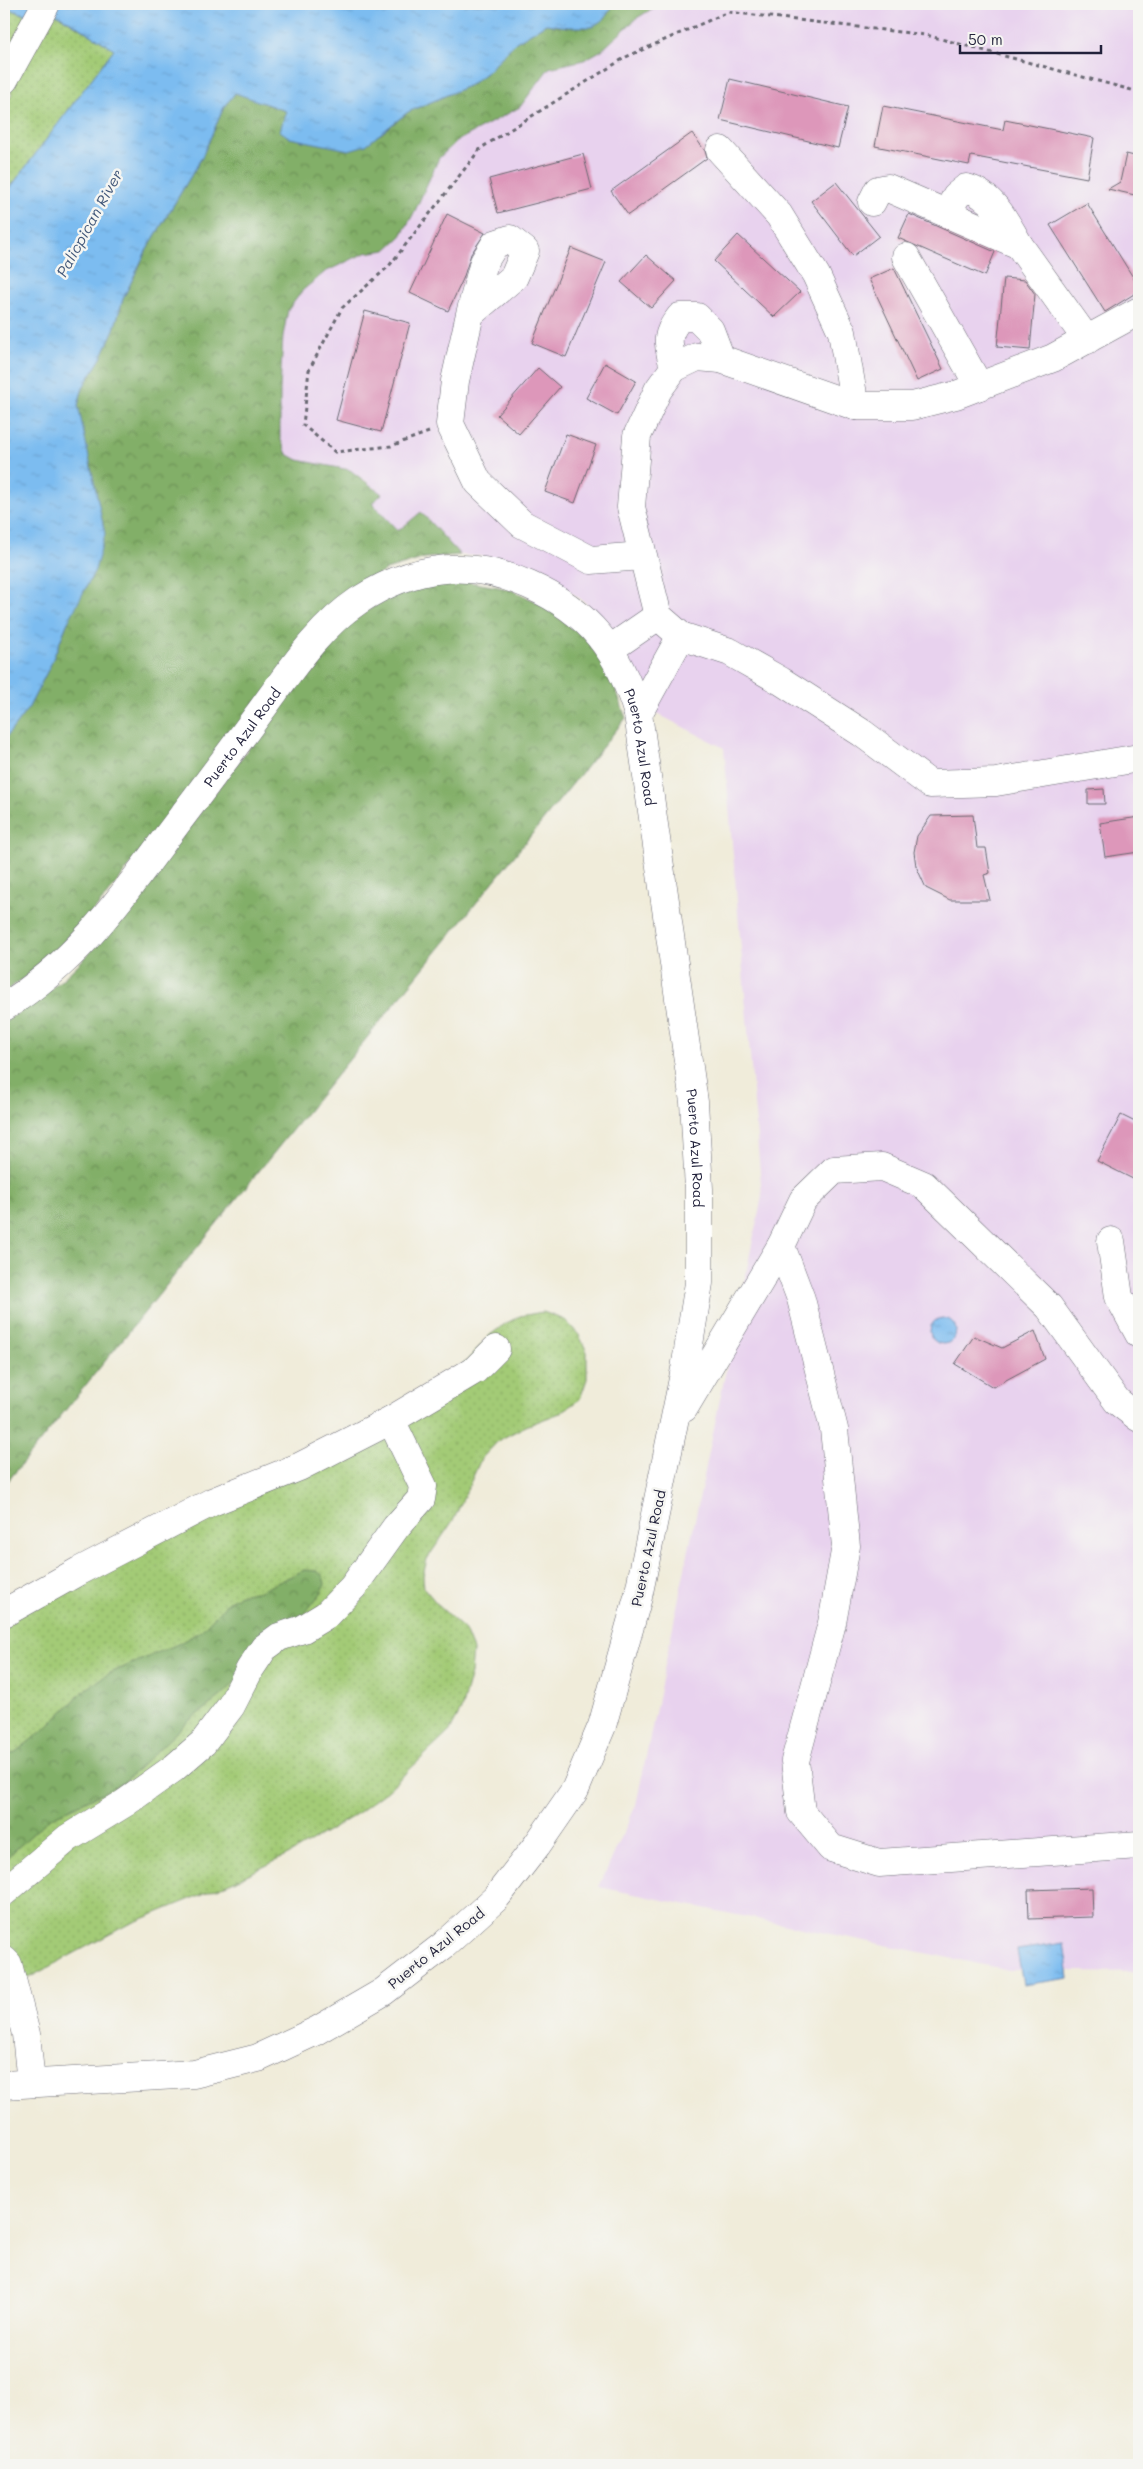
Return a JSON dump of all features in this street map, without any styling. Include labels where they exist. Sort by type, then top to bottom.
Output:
[{"type":"street","points":[[4,80],[46,4]]},
{"type":"street","points":[[720,150],[779,216],[816,275],[842,332],[855,406]]},
{"type":"street","points":[[872,202],[878,190],[888,188],[1019,245],[1087,340]]},
{"type":"street","points":[[906,257],[979,386]]},
{"type":"street","points":[[1139,311],[1053,358],[956,394],[912,406],[855,406],[721,359],[698,357],[674,368],[658,390],[637,436],[631,507],[658,616],[681,636],[730,652],[781,681],[862,733],[930,784],[996,782],[1139,758]]},
{"type":"street","points":[[470,314],[454,381],[450,424],[478,482],[522,524],[591,560],[642,556]]},
{"type":"street","points":[[674,368],[668,343],[670,329],[680,316],[697,316],[710,330],[721,359]]},
{"type":"street","name":"Puerto Azul Road","points":[[4,1007],[52,974],[76,951],[131,886],[297,663],[328,626],[364,598],[392,581],[427,571],[457,567],[478,568],[513,578],[554,596],[577,612],[610,649],[628,684],[638,714],[694,1102],[699,1189],[699,1283],[673,1425],[638,1597],[602,1726],[575,1790],[537,1846],[494,1899],[444,1945],[383,1992],[316,2031],[258,2058],[194,2074],[4,2085]]},
{"type":"street","points":[[610,649],[658,616]]},
{"type":"street","points":[[638,714],[681,636]]},
{"type":"street","points":[[673,1425],[780,1246],[803,1200],[834,1170],[882,1167],[924,1185],[1049,1307],[1117,1401],[1139,1418]]},
{"type":"street","points":[[1111,1241],[1119,1297],[1139,1334]]},
{"type":"street","points":[[780,1246],[801,1299],[834,1429],[846,1546],[832,1624],[795,1761],[801,1812],[831,1848],[879,1863],[1139,1845]]},
{"type":"street","points":[[4,1613],[79,1571],[212,1502],[299,1467],[391,1420],[475,1370],[496,1349]]},
{"type":"street","points":[[4,1892],[68,1838],[125,1803],[174,1768],[203,1743],[231,1706],[250,1668],[264,1648],[278,1637],[303,1629],[326,1615],[353,1586],[396,1527],[421,1499],[423,1486],[391,1420]]},
{"type":"street","points":[[4,1960],[8,1964],[26,2034],[31,2083]]},
{"type":"path","points":[[450,424],[391,446],[335,452],[303,425],[310,370],[342,308],[389,266],[481,148],[626,57],[728,12],[926,36],[1139,92]]},
{"type":"shaded area","points":[[660,4],[1139,4],[1139,1972],[1009,1970],[599,1887],[636,1805],[762,1196],[724,748],[650,710],[617,636],[585,602],[561,585],[517,566],[480,556],[460,555],[421,512],[398,532],[372,502],[368,482],[350,470],[298,460],[287,454],[280,438],[280,390],[283,336],[288,310],[303,290],[325,272],[366,253],[386,250],[401,236],[414,213],[439,158],[457,141],[520,107],[549,68],[584,60],[617,37],[637,18]]},
{"type":"green space","points":[[614,4],[660,4],[637,18],[602,50],[584,60],[549,68],[520,107],[457,141],[439,158],[414,213],[401,236],[386,250],[365,253],[325,272],[303,290],[288,310],[283,336],[280,390],[280,438],[287,454],[298,460],[350,470],[382,494],[372,503],[398,531],[421,512],[460,555],[425,558],[386,570],[350,592],[97,907],[44,964],[4,992],[4,740],[29,707],[50,666],[67,624],[78,405],[83,387],[101,358],[114,329],[123,299],[146,251],[201,159],[224,107],[235,92],[286,111],[290,138],[321,143],[381,134],[408,112],[470,85],[487,72],[516,42],[546,24],[568,27],[604,19]]},
{"type":"green space","points":[[41,5],[114,49],[4,196],[4,106],[12,94],[4,71],[4,7],[28,16]]},
{"type":"green space","points":[[457,580],[509,589],[548,607],[585,637],[611,677],[626,718],[4,1486],[4,1022],[51,989],[90,953],[116,924],[307,671],[339,634],[355,620],[389,598],[431,584]]},
{"type":"green space","points":[[543,1312],[565,1320],[579,1335],[587,1352],[587,1379],[580,1399],[560,1413],[526,1426],[499,1440],[481,1459],[454,1519],[427,1559],[423,1576],[424,1588],[439,1606],[465,1630],[473,1650],[471,1673],[461,1710],[450,1731],[388,1790],[352,1817],[288,1855],[232,1882],[125,1926],[4,1991],[4,1603],[330,1444],[456,1373],[490,1335],[505,1324],[520,1316]]},
{"type":"green space","points":[[304,1570],[317,1571],[323,1576],[325,1584],[321,1593],[299,1620],[221,1696],[186,1723],[123,1783],[50,1818],[4,1860],[4,1758],[17,1751],[46,1728],[84,1691],[108,1674],[178,1644],[201,1631],[229,1601],[240,1595],[260,1591]]},
{"type":"water","name":"Palicpican River","points":[[4,4],[614,4],[604,19],[592,27],[568,27],[546,24],[516,42],[487,72],[470,85],[408,112],[366,145],[349,150],[290,138],[280,131],[286,111],[235,93],[224,107],[201,159],[146,251],[123,299],[114,329],[101,358],[83,387],[78,405],[105,534],[95,570],[67,624],[50,666],[29,707],[4,740],[4,196],[114,49],[42,5],[29,16],[4,7]]},
{"type":"water","points":[[943,1318],[952,1322],[956,1331],[952,1340],[943,1344],[934,1340],[930,1331],[934,1322]]},
{"type":"water","points":[[1064,1943],[1069,1978],[1023,1985],[1017,1950]]},
{"type":"building","points":[[730,79],[848,107],[838,148],[720,120]]},
{"type":"building","points":[[883,106],[1003,130],[1005,120],[1094,138],[1087,178],[971,156],[969,165],[875,146]]},
{"type":"building","points":[[692,133],[705,151],[707,158],[628,215],[611,191]]},
{"type":"building","points":[[583,154],[592,189],[498,213],[489,179]]},
{"type":"building","points":[[1126,154],[1139,157],[1139,196],[1108,189],[1120,182]]},
{"type":"building","points":[[836,182],[879,236],[853,256],[811,201]]},
{"type":"building","points":[[1087,203],[1139,287],[1139,291],[1105,312],[1050,225]]},
{"type":"building","points":[[447,214],[485,233],[471,254],[463,279],[448,311],[410,293]]},
{"type":"building","points":[[909,214],[995,252],[985,276],[898,238]]},
{"type":"building","points":[[738,235],[800,292],[774,317],[714,261]]},
{"type":"building","points":[[571,248],[606,262],[566,357],[532,343]]},
{"type":"building","points":[[646,255],[676,281],[651,308],[621,282]]},
{"type":"building","points":[[894,268],[943,369],[917,381],[869,279]]},
{"type":"building","points":[[1004,278],[1025,280],[1035,294],[1030,350],[997,347]]},
{"type":"building","points":[[365,311],[410,323],[381,432],[336,420]]},
{"type":"building","points":[[605,363],[636,381],[617,415],[586,398]]},
{"type":"building","points":[[538,368],[560,387],[519,434],[497,415]]},
{"type":"building","points":[[566,434],[596,445],[575,503],[545,492]]},
{"type":"building","points":[[1104,789],[1105,804],[1088,804],[1088,790]]},
{"type":"building","points":[[973,815],[977,848],[986,848],[990,873],[984,875],[990,900],[950,900],[926,888],[916,866],[914,852],[917,836],[931,816]]},
{"type":"building","points":[[1139,817],[1139,852],[1105,857],[1100,823]]},
{"type":"building","points":[[1121,1115],[1139,1124],[1139,1182],[1097,1161]]},
{"type":"building","points":[[1035,1331],[1045,1359],[993,1387],[955,1364],[974,1336],[1002,1348]]},
{"type":"building","points":[[1092,1888],[1093,1917],[1029,1919],[1028,1890]]}]
